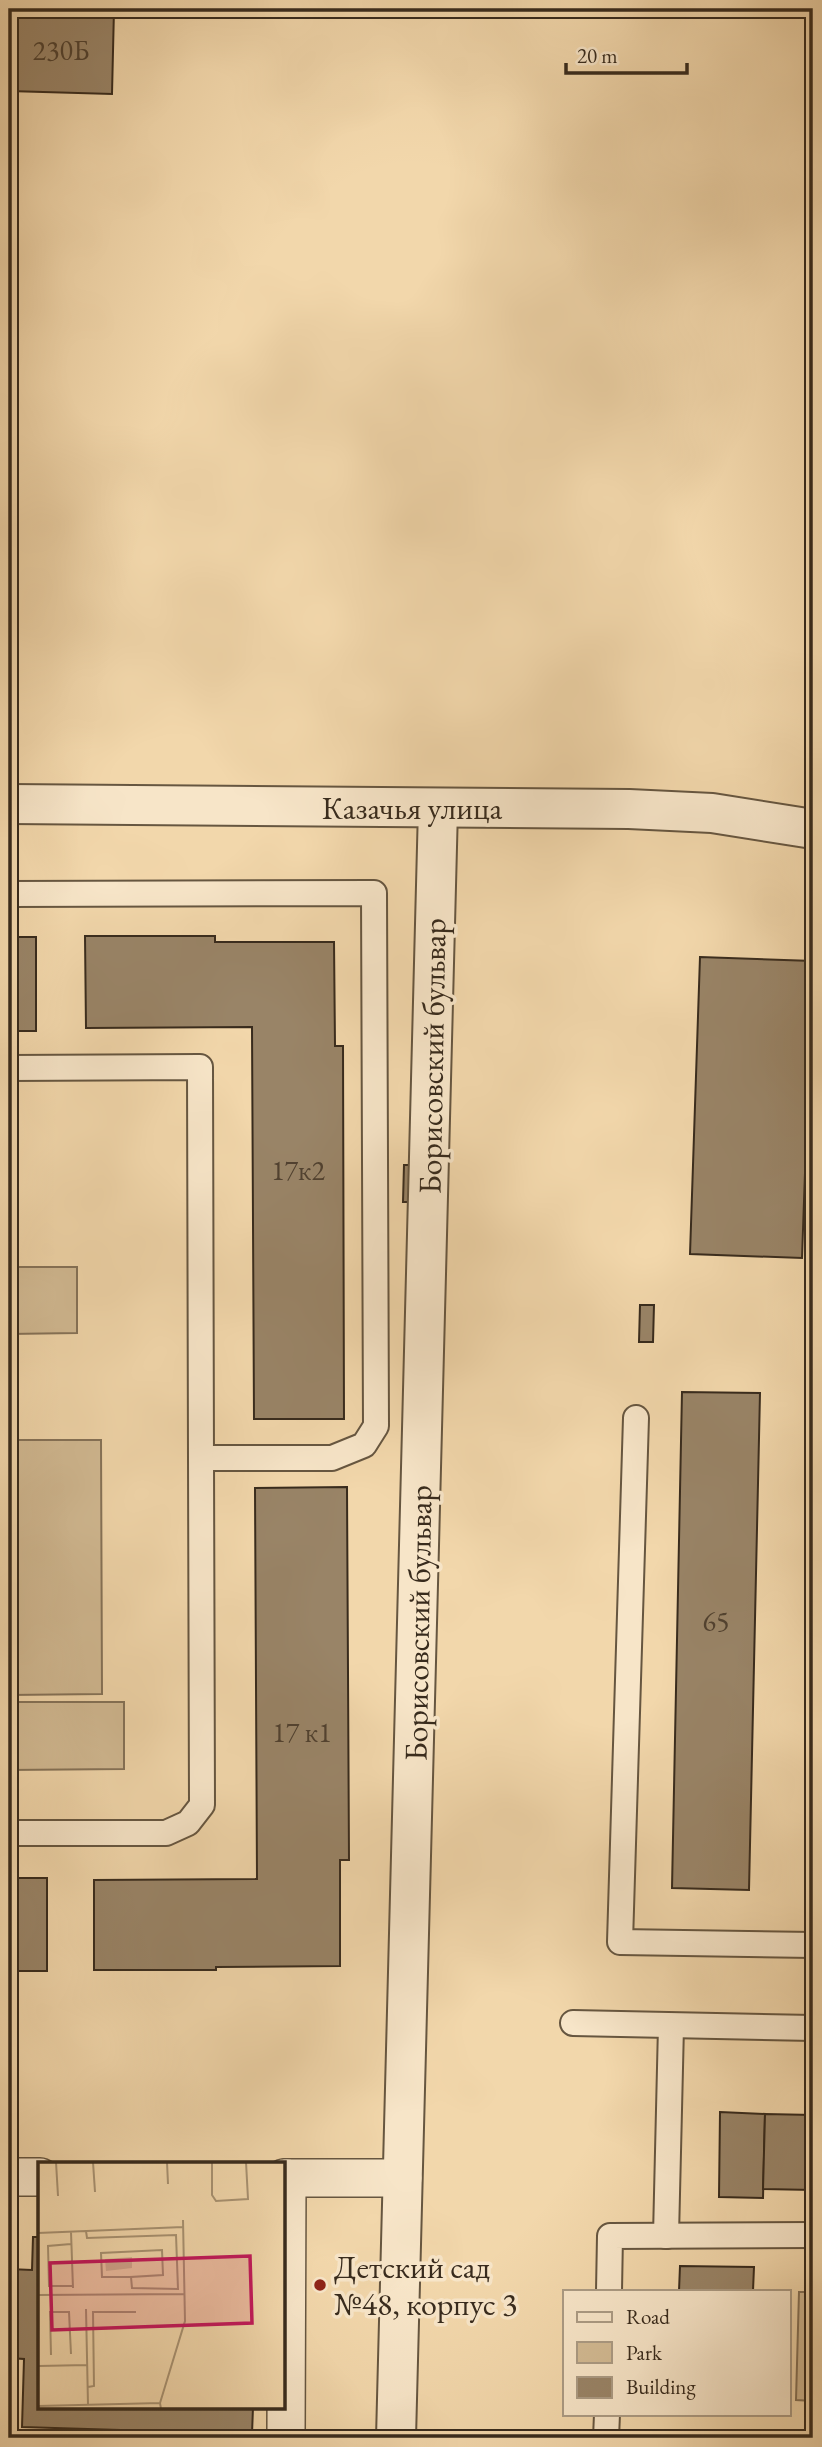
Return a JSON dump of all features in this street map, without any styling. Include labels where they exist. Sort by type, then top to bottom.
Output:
[{"type":"street","name":"Казачья улица","points":[[9,804],[629,809],[712,813],[813,830]]},
{"type":"street","name":"Борисовский бульвар","points":[[397,2438],[438,808]]},
{"type":"street","points":[[9,2177],[38,2177]]},
{"type":"street","points":[[286,2438],[285,2178],[403,2178]]},
{"type":"lane","points":[[9,894],[374,893],[376,1426],[364,1445],[332,1458],[201,1458]]},
{"type":"lane","points":[[9,1068],[200,1068],[202,1805],[188,1823],[166,1833],[9,1833]]},
{"type":"lane","points":[[636,1418],[620,1942],[813,1945]]},
{"type":"lane","points":[[573,2023],[813,2028]]},
{"type":"lane","points":[[666,2236],[671,2026]]},
{"type":"lane","points":[[609,2290],[610,2236],[813,2235]]},
{"type":"lane","points":[[606,2438],[607,2416]]},
{"type":"green space","points":[[9,1267],[77,1267],[77,1333],[9,1334]]},
{"type":"green space","points":[[9,1440],[101,1440],[102,1694],[9,1695]]},
{"type":"green space","points":[[9,1702],[124,1702],[124,1769],[9,1770]]},
{"type":"green space","points":[[799,2292],[813,2292],[813,2401],[796,2400]]},
{"type":"building","points":[[9,9],[114,9],[112,94],[9,91]]},
{"type":"building","points":[[85,936],[215,936],[215,942],[334,942],[335,1046],[343,1046],[344,1419],[254,1419],[252,1027],[86,1028]]},
{"type":"building","points":[[9,937],[36,937],[36,1031],[9,1031]]},
{"type":"building","points":[[700,957],[813,961],[813,1060],[809,1060],[802,1258],[690,1254]]},
{"type":"building","points":[[404,1165],[418,1165],[417,1202],[403,1202]]},
{"type":"building","points":[[640,1305],[654,1305],[653,1342],[639,1342]]},
{"type":"building","points":[[682,1392],[760,1393],[749,1890],[672,1888]]},
{"type":"building","points":[[347,1487],[349,1860],[340,1860],[340,1966],[94,1970],[94,1880],[257,1879],[255,1488]]},
{"type":"building","points":[[9,1878],[47,1878],[47,1971],[9,1971]]},
{"type":"building","points":[[720,2112],[765,2114],[763,2198],[719,2197]]},
{"type":"building","points":[[765,2114],[813,2115],[813,2190],[763,2189]]},
{"type":"building","points":[[33,2237],[38,2237],[38,2408],[253,2408],[252,2434],[22,2427],[24,2359],[9,2358],[9,2269],[32,2270]]},
{"type":"building","points":[[680,2266],[754,2267],[753,2290],[679,2290]]},
{"type":"place","name":"Детский сад №48, корпус 3","points":[[320,2285]]}]
